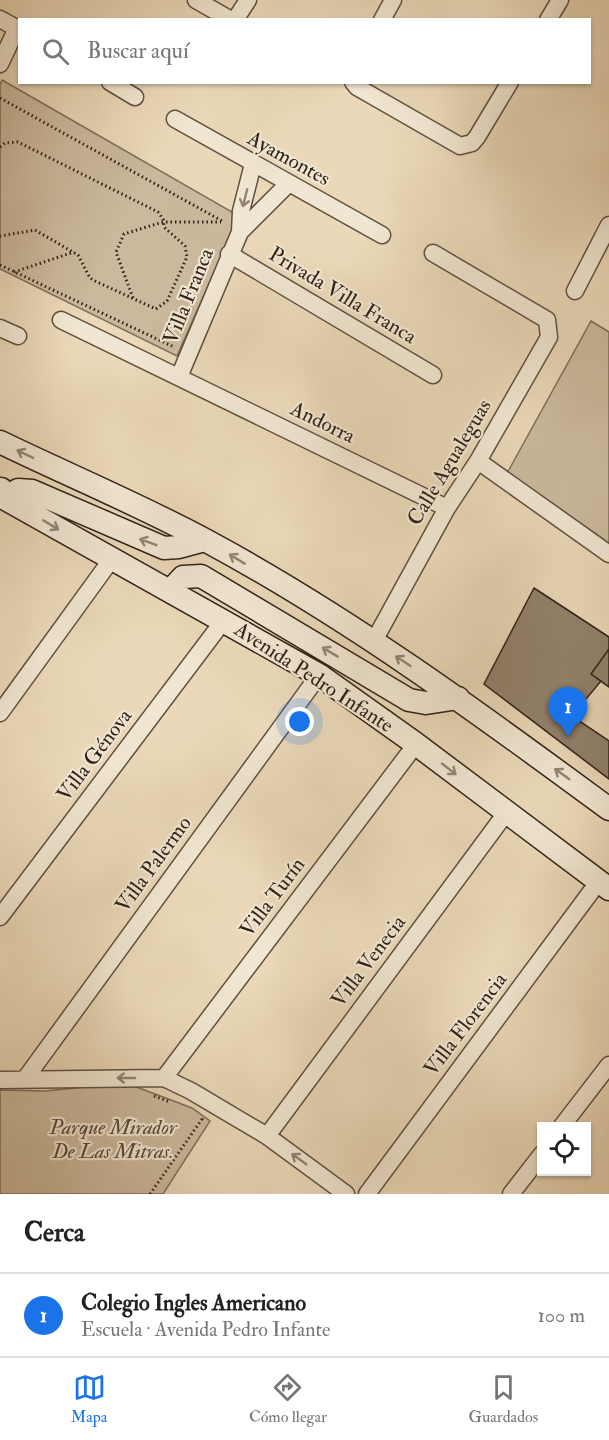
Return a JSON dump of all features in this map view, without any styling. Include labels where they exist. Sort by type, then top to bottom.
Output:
[{"type":"main road","points":[[0,442],[205,540],[375,641],[458,698],[609,809]]},
{"type":"main road","points":[[1,496],[18,490],[32,491],[164,548],[179,547],[205,540]]},
{"type":"main road","name":"Avenida Pedro Infante","points":[[1,496],[111,560],[171,590],[319,675],[416,744],[604,885]]},
{"type":"main road","points":[[171,590],[183,578],[201,576],[409,700],[426,703],[458,698]]},
{"type":"street","points":[[196,0],[228,18]]},
{"type":"street","points":[[237,18],[248,0]]},
{"type":"street","points":[[549,18],[560,0]]},
{"type":"street","points":[[383,18],[391,1]]},
{"type":"street","points":[[0,19],[18,29],[0,64]]},
{"type":"street","points":[[113,84],[135,97]]},
{"type":"street","points":[[355,84],[463,146],[472,143],[477,137],[509,84]]},
{"type":"street","name":"Ayamontes","points":[[175,119],[382,235]]},
{"type":"street","name":"Villa Franca","points":[[240,232],[241,211],[253,164]]},
{"type":"street","name":"Villa Franca","points":[[179,377],[240,232],[288,184]]},
{"type":"street","points":[[575,291],[609,225]]},
{"type":"street","name":"Calle Agualeguas","points":[[375,641],[447,507],[478,461],[549,337],[547,320],[433,253]]},
{"type":"street","name":"Privada Villa Franca","points":[[229,254],[434,375]]},
{"type":"street","name":"Andorra","points":[[61,320],[447,507]]},
{"type":"street","points":[[0,328],[18,336]]},
{"type":"street","points":[[478,461],[609,554]]},
{"type":"street","points":[[0,713],[111,560]]},
{"type":"street","name":"Villa Génova","points":[[0,917],[224,620]]},
{"type":"street","name":"Villa Palermo","points":[[25,1079],[319,675]]},
{"type":"street","name":"Villa Turín","points":[[164,1078],[416,744]]},
{"type":"street","name":"Villa Venecia","points":[[267,1136],[506,813]]},
{"type":"street","name":"Villa Florencia","points":[[367,1194],[604,885]]},
{"type":"street","points":[[565,1122],[609,1065]]},
{"type":"street","points":[[0,1080],[164,1078],[191,1091],[267,1136],[346,1194]]},
{"type":"street","points":[[511,1194],[537,1160]]},
{"type":"path","points":[[0,98],[240,232]]},
{"type":"path","points":[[0,147],[5,143],[18,142],[158,212],[166,230],[185,246],[187,257],[164,305],[151,308],[90,278],[74,252],[35,230],[0,236]]},
{"type":"path","points":[[134,300],[116,252],[124,234],[162,222],[222,222]]},
{"type":"path","points":[[14,272],[74,252]]},
{"type":"path","points":[[0,265],[189,354]]},
{"type":"path","points":[[150,1194],[202,1119]]},
{"type":"green space","points":[[2,80],[239,216],[177,356],[0,269],[0,85]]},
{"type":"green space","points":[[591,321],[609,332],[609,547],[505,477]]},
{"type":"green space","name":"Parque Mirador De Las Mitras.","points":[[126,1083],[192,1108],[210,1121],[163,1194],[0,1194],[0,1090],[45,1091]]},
{"type":"building","points":[[534,588],[609,637],[609,649],[591,674],[601,681],[572,716],[609,741],[609,779],[484,684]]},
{"type":"building","points":[[609,649],[609,687],[591,674]]},
{"type":"place","name":"Colegio Ingles Americano","points":[[568,737]]}]
